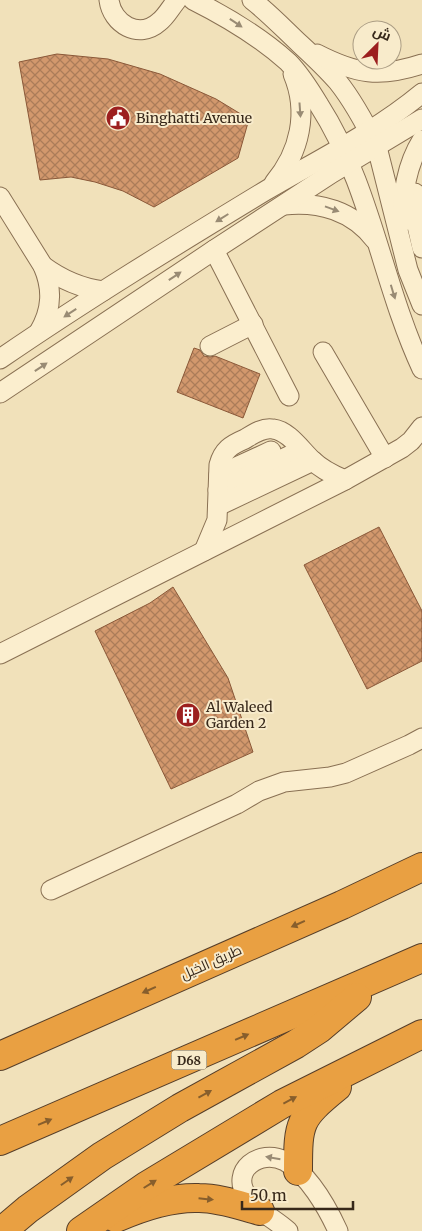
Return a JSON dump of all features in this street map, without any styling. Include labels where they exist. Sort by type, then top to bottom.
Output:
[{"type":"highway","name":"طريق الخيل","points":[[0,1056],[342,905],[422,867]]},
{"type":"highway","name":"D68","points":[[0,1142],[378,979],[422,958]]},
{"type":"highway","points":[[2,1231],[65,1182],[141,1131],[309,1036],[378,979]]},
{"type":"highway","points":[[0,1035],[84,1019]]},
{"type":"highway","points":[[81,1231],[146,1186],[282,1104],[422,1034]]},
{"type":"highway","points":[[298,1171],[299,1132],[306,1116],[317,1103],[351,1076],[361,1065]]},
{"type":"highway","points":[[94,1231],[132,1211],[176,1200],[199,1198],[224,1201],[260,1211]]},
{"type":"street","points":[[109,0],[116,19],[130,28],[138,30],[146,29],[160,22],[177,0]]},
{"type":"street","points":[[193,0],[232,20],[289,63],[316,99],[346,154],[379,245],[410,344],[422,368]]},
{"type":"street","points":[[252,0],[269,7],[301,44],[338,82],[354,104],[377,148],[408,270],[422,305]]},
{"type":"street","points":[[301,44],[336,63],[375,73],[393,72],[422,64]]},
{"type":"street","points":[[264,192],[277,179],[288,163],[294,152],[301,127],[299,94],[289,63]]},
{"type":"street","points":[[0,393],[284,205],[346,154],[368,130],[400,110],[422,93]]},
{"type":"street","points":[[0,359],[104,291],[264,192],[346,154],[377,148],[422,119]]},
{"type":"street","points":[[400,241],[405,182],[410,165],[422,140]]},
{"type":"street","points":[[422,168],[415,196],[415,217],[422,248]]},
{"type":"street","points":[[0,197],[48,276],[51,299],[49,311],[40,332]]},
{"type":"street","points":[[284,205],[311,204],[337,211],[360,225],[379,245]]},
{"type":"street","points":[[214,250],[289,396]]},
{"type":"street","points":[[43,266],[71,283],[104,291]]},
{"type":"street","points":[[210,346],[252,324]]},
{"type":"street","points":[[322,352],[385,458]]},
{"type":"street","points":[[0,654],[345,480],[402,448],[411,441],[422,427]]},
{"type":"street","points":[[204,551],[217,520],[219,465],[225,451],[260,431],[267,429],[280,430],[322,468],[345,480]]},
{"type":"street","points":[[402,448],[422,445]]},
{"type":"street","points":[[218,490],[302,451]]},
{"type":"street","points":[[51,890],[237,804],[264,789],[298,779],[346,773],[422,738]]},
{"type":"street","points":[[288,1231],[260,1211],[248,1197],[243,1184],[245,1170],[249,1164],[260,1157],[274,1157],[287,1162],[298,1171],[321,1200],[338,1231]]},
{"type":"building","points":[[57,54],[108,59],[160,74],[216,99],[249,119],[238,158],[154,207],[123,191],[95,182],[71,177],[40,180],[19,62]]},
{"type":"building","points":[[194,348],[200,350],[204,356],[215,356],[260,374],[243,418],[177,392]]},
{"type":"building","points":[[379,527],[422,611],[422,661],[367,689],[304,565]]},
{"type":"building","name":"Al Waleed Garden 2","points":[[173,587],[228,678],[253,752],[171,789],[95,631],[150,603]]},
{"type":"place","name":"Binghatti Avenue","points":[[118,118]]},
{"type":"place","name":"Al Waleed Garden 2","points":[[188,715]]}]
